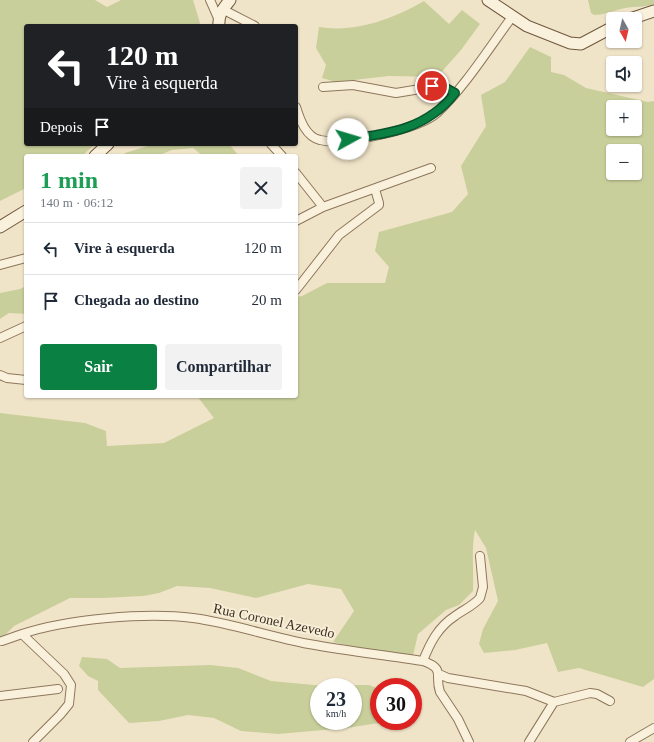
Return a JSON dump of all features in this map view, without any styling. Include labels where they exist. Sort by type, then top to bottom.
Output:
[{"type":"street","points":[[210,0],[220,18],[246,24]]},
{"type":"street","points":[[220,18],[230,0]]},
{"type":"street","points":[[488,0],[496,4],[512,18],[527,26],[570,43],[581,44],[606,31]]},
{"type":"street","points":[[642,15],[654,11]]},
{"type":"street","points":[[298,113],[307,131],[320,140],[334,141],[378,136],[425,121],[436,113],[455,93],[512,18]]},
{"type":"street","points":[[323,87],[353,85],[396,93],[438,86],[455,93]]},
{"type":"street","points":[[97,154],[106,146]]},
{"type":"street","points":[[274,146],[280,154]]},
{"type":"street","points":[[298,220],[323,207],[374,190],[431,168]]},
{"type":"street","points":[[298,176],[323,207]]},
{"type":"street","points":[[298,287],[339,235],[379,206],[374,190]]},
{"type":"street","points":[[0,227],[24,212]]},
{"type":"street","points":[[0,265],[24,259]]},
{"type":"street","points":[[0,338],[24,327]]},
{"type":"street","points":[[0,375],[7,378],[24,380]]},
{"type":"street","points":[[423,661],[433,638],[442,627],[480,598],[483,587],[480,556]]},
{"type":"street","name":"Rua Coronel Azevedo","points":[[2,641],[39,628],[102,619],[180,617],[206,620],[310,644],[423,661],[436,667],[439,674]]},
{"type":"street","points":[[22,634],[64,674],[71,685],[69,704],[33,742]]},
{"type":"street","points":[[469,742],[458,719],[440,692],[439,674],[448,678],[526,691],[554,702],[590,692],[610,701]]},
{"type":"street","points":[[0,696],[58,689]]},
{"type":"street","points":[[529,742],[554,702]]},
{"type":"street","points":[[630,742],[654,728]]},
{"type":"green space","points":[[0,0],[95,0],[107,7],[121,0],[193,0],[200,24],[24,24],[24,146],[93,146],[84,154],[24,154],[24,189],[0,201]]},
{"type":"green space","points":[[588,0],[654,0],[654,4],[646,6],[625,8],[598,15],[591,13]]},
{"type":"green space","points":[[424,1],[449,24],[462,10],[480,24],[461,50],[437,77],[389,76],[336,82],[322,78],[326,65],[316,48],[319,27],[346,28],[373,23],[400,14]]},
{"type":"green space","points":[[530,47],[551,57],[551,72],[564,75],[586,88],[639,100],[606,100],[606,136],[642,136],[642,101],[654,101],[654,679],[643,687],[579,668],[558,672],[547,643],[515,650],[484,653],[479,644],[483,629],[498,601],[486,548],[475,530],[473,553],[473,591],[459,605],[446,610],[418,634],[412,660],[333,642],[354,611],[341,589],[308,584],[256,598],[210,588],[177,586],[159,593],[143,596],[70,598],[14,626],[0,640],[0,413],[85,423],[106,431],[107,446],[164,443],[214,418],[199,398],[298,398],[298,297],[327,283],[385,283],[389,267],[375,251],[379,232],[452,212],[468,194],[461,166],[486,126],[481,95],[505,82]]},
{"type":"green space","points":[[148,146],[231,146],[237,154],[200,154],[193,148],[172,150],[162,154],[125,153]]},
{"type":"green space","points":[[24,287],[24,314],[9,313],[0,319],[0,293]]},
{"type":"green space","points":[[82,657],[107,659],[120,668],[210,665],[238,668],[271,681],[310,685],[310,730],[324,730],[278,734],[241,731],[214,718],[188,715],[159,721],[129,723],[98,690],[98,681],[88,676],[79,666]]},
{"type":"green space","points":[[362,685],[370,685],[370,724],[362,726]]},
{"type":"route","points":[[348,139],[378,136],[425,121],[436,113],[455,93],[444,87],[432,86]]}]
